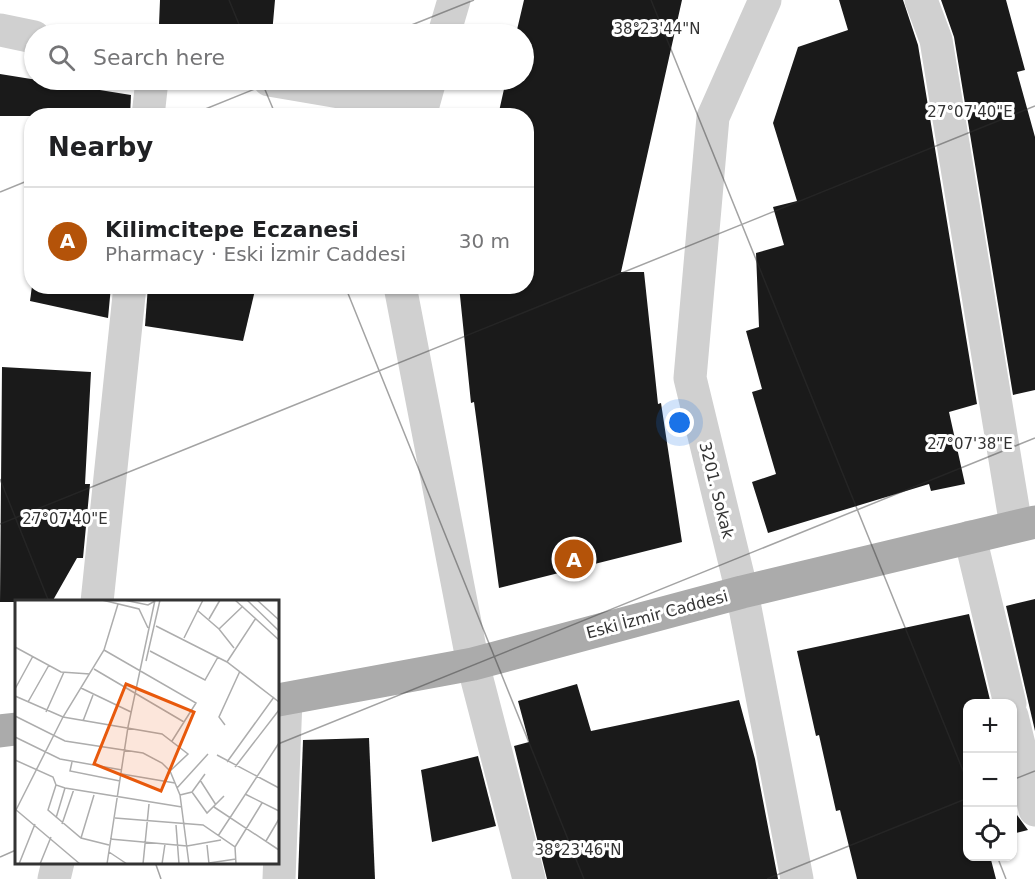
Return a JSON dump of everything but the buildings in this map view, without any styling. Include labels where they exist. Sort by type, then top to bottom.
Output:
[{"type":"main road","name":"Eski İzmir Caddesi","points":[[282,700],[473,664],[742,592],[1025,524]]},
{"type":"main road","points":[[0,731],[15,729]]},
{"type":"street","points":[[447,24],[454,0]]},
{"type":"street","name":"3201. Sokak","points":[[765,0],[713,117],[690,378],[742,592],[797,879]]},
{"type":"street","points":[[921,0],[936,40],[1025,524]]},
{"type":"street","points":[[0,30],[24,35]]},
{"type":"street","points":[[149,108],[151,90]]},
{"type":"street","points":[[346,90],[424,100]]},
{"type":"street","points":[[97,600],[129,294]]},
{"type":"street","points":[[402,294],[473,664],[529,879]]},
{"type":"street","points":[[970,537],[1009,699]]},
{"type":"street","points":[[279,879],[282,700]]},
{"type":"street","points":[[1017,736],[1035,810]]},
{"type":"street","points":[[54,879],[58,864]]},
{"type":"place","name":"Kilimcitepe Eczanesi","points":[[574,559]]}]
